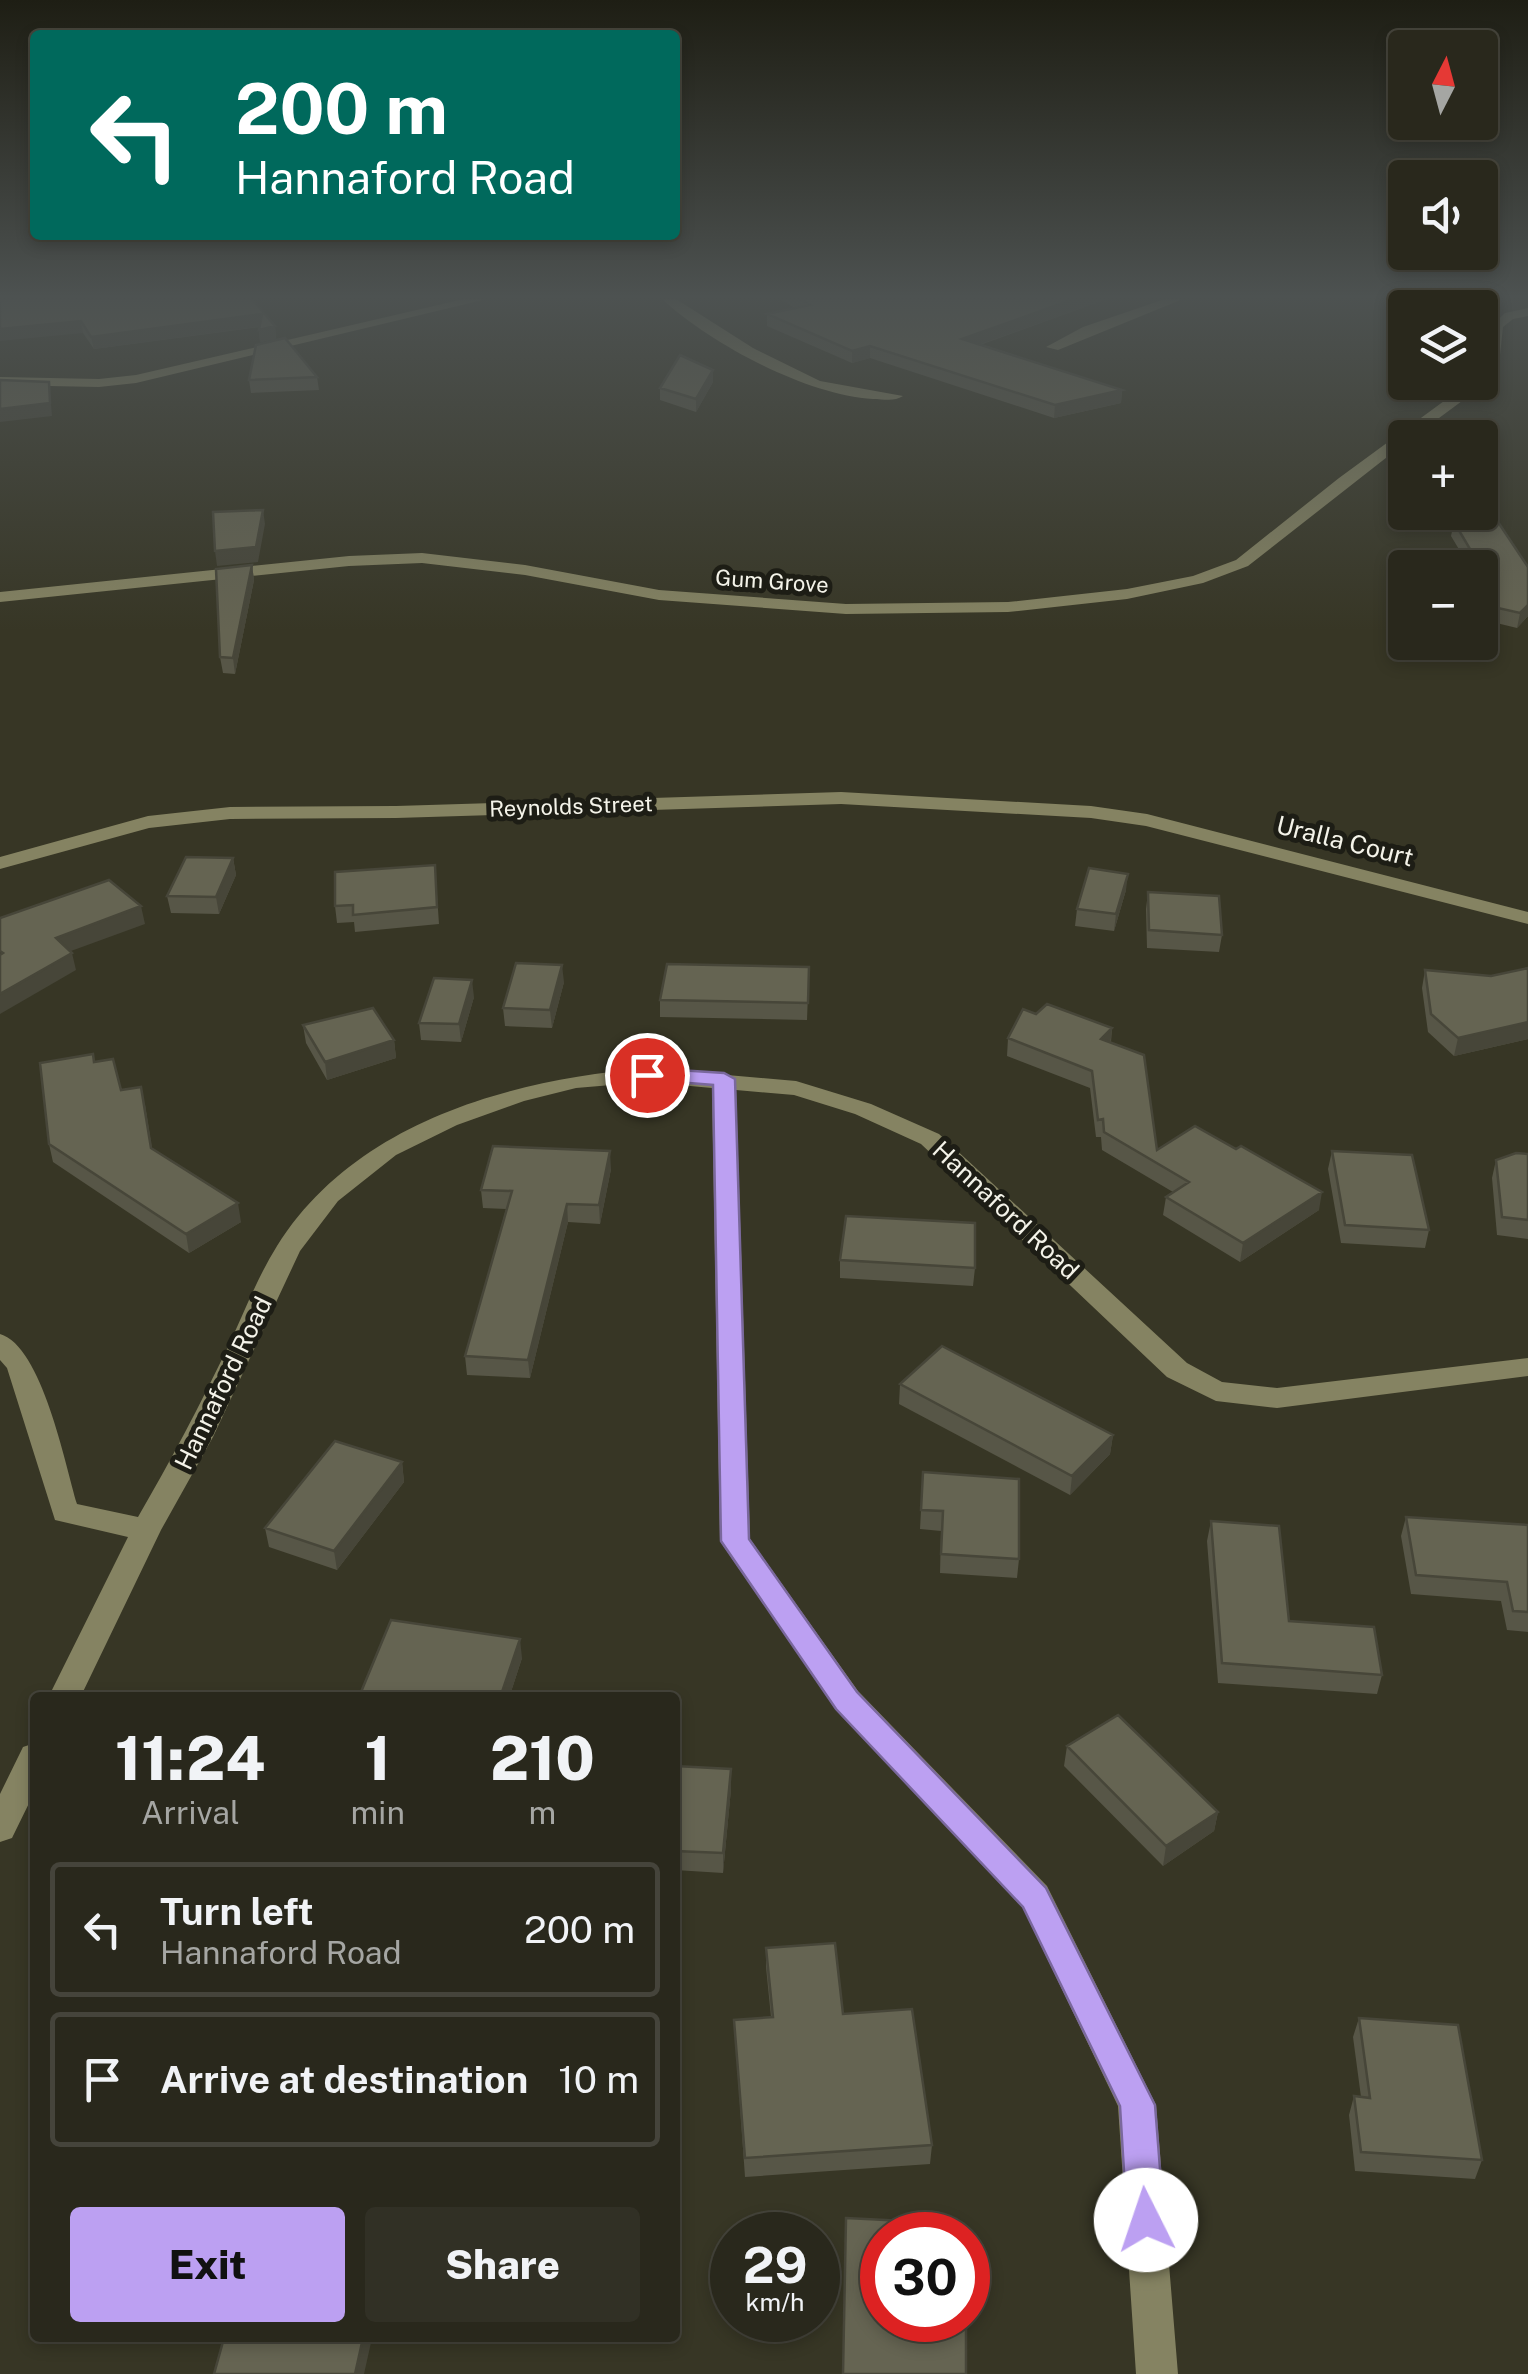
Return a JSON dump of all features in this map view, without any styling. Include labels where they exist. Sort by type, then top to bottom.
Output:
[{"type":"street","name":"Gum Grove","points":[[0,597],[349,561],[422,558],[525,570],[659,595],[846,609],[1008,608],[1127,594],[1197,580],[1242,563],[1441,410]]},
{"type":"street","name":"Reynolds Street","points":[[0,863],[148,822],[269,811],[396,812],[855,798],[1092,812],[1148,820]]},
{"type":"street","name":"Uralla Court","points":[[1148,820],[1528,918]]},
{"type":"street","name":"Hannaford Road","points":[[67,1692],[146,1530],[199,1437],[288,1249],[329,1196],[387,1150],[448,1120],[516,1096],[576,1082],[647,1075],[796,1088],[863,1109],[930,1139],[1176,1370],[1216,1391],[1277,1398],[1528,1367]]},
{"type":"street","points":[[724,1079],[735,1541],[847,1700],[1035,1898],[1137,2105],[1157,2374]]},
{"type":"street","points":[[0,1343],[20,1366],[65,1512],[146,1530]]},
{"type":"street","points":[[0,1828],[30,1766]]},
{"type":"building","points":[[263,510],[256,547],[215,551],[213,512]]},
{"type":"building","points":[[1498,522],[1528,567],[1528,605],[1520,613],[1498,608],[1498,550],[1470,549],[1459,530],[1498,530]]},
{"type":"building","points":[[252,565],[233,658],[220,657],[216,569]]},
{"type":"building","points":[[186,857],[233,858],[216,897],[167,896]]},
{"type":"building","points":[[435,865],[437,907],[353,915],[353,905],[335,906],[335,872]]},
{"type":"building","points":[[1089,868],[1128,874],[1116,914],[1077,909]]},
{"type":"building","points":[[109,880],[141,906],[56,938],[72,953],[0,994],[0,918]]},
{"type":"building","points":[[1148,892],[1219,896],[1222,935],[1149,930]]},
{"type":"building","points":[[516,963],[562,965],[550,1010],[503,1008]]},
{"type":"building","points":[[667,964],[809,967],[808,1003],[660,1000]]},
{"type":"building","points":[[1528,968],[1528,1022],[1458,1038],[1431,1014],[1425,970],[1491,976]]},
{"type":"building","points":[[434,978],[472,980],[459,1024],[419,1023]]},
{"type":"building","points":[[1047,1004],[1112,1028],[1101,1039],[1144,1055],[1157,1150],[1195,1126],[1236,1149],[1241,1146],[1322,1192],[1243,1243],[1166,1197],[1189,1182],[1104,1132],[1103,1119],[1098,1120],[1092,1071],[1008,1038],[1023,1009],[1036,1014]]},
{"type":"building","points":[[373,1008],[394,1040],[325,1062],[303,1025]]},
{"type":"building","points":[[93,1054],[94,1062],[113,1059],[121,1090],[141,1087],[151,1148],[238,1203],[186,1234],[49,1144],[40,1063]]},
{"type":"building","points":[[493,1146],[610,1151],[599,1205],[567,1204],[528,1360],[465,1356],[512,1191],[481,1190]]},
{"type":"building","points":[[1332,1151],[1412,1155],[1429,1230],[1345,1225]]},
{"type":"building","points":[[1516,1153],[1528,1154],[1528,1220],[1502,1217],[1496,1160]]},
{"type":"building","points":[[846,1216],[975,1223],[975,1268],[840,1260]]},
{"type":"building","points":[[942,1346],[1113,1435],[1072,1476],[900,1384]]},
{"type":"building","points":[[335,1441],[402,1462],[334,1551],[265,1528]]},
{"type":"building","points":[[923,1472],[1019,1479],[1019,1559],[941,1554],[943,1511],[921,1510]]},
{"type":"building","points":[[1406,1517],[1528,1525],[1528,1612],[1513,1611],[1507,1582],[1416,1575]]},
{"type":"building","points":[[1211,1521],[1279,1526],[1289,1621],[1374,1627],[1382,1675],[1222,1663]]},
{"type":"building","points":[[391,1620],[520,1639],[502,1692],[361,1692]]},
{"type":"building","points":[[1118,1715],[1218,1812],[1166,1846],[1067,1746]]},
{"type":"building","points":[[680,1766],[731,1769],[723,1853],[680,1851]]},
{"type":"building","points":[[835,1943],[843,2014],[912,2009],[932,2145],[745,2158],[734,2020],[773,2017],[766,1948]]},
{"type":"building","points":[[1359,2018],[1458,2025],[1482,2160],[1361,2152],[1354,2096],[1370,2098]]},
{"type":"building","points":[[846,2218],[860,2219],[860,2342],[966,2342],[966,2374],[843,2374]]},
{"type":"building","points":[[223,2342],[362,2342],[355,2374],[214,2374]]},
{"type":"route","points":[[647,1075],[724,1079],[735,1541],[847,1700],[1035,1898],[1137,2105],[1146,2220]]}]
